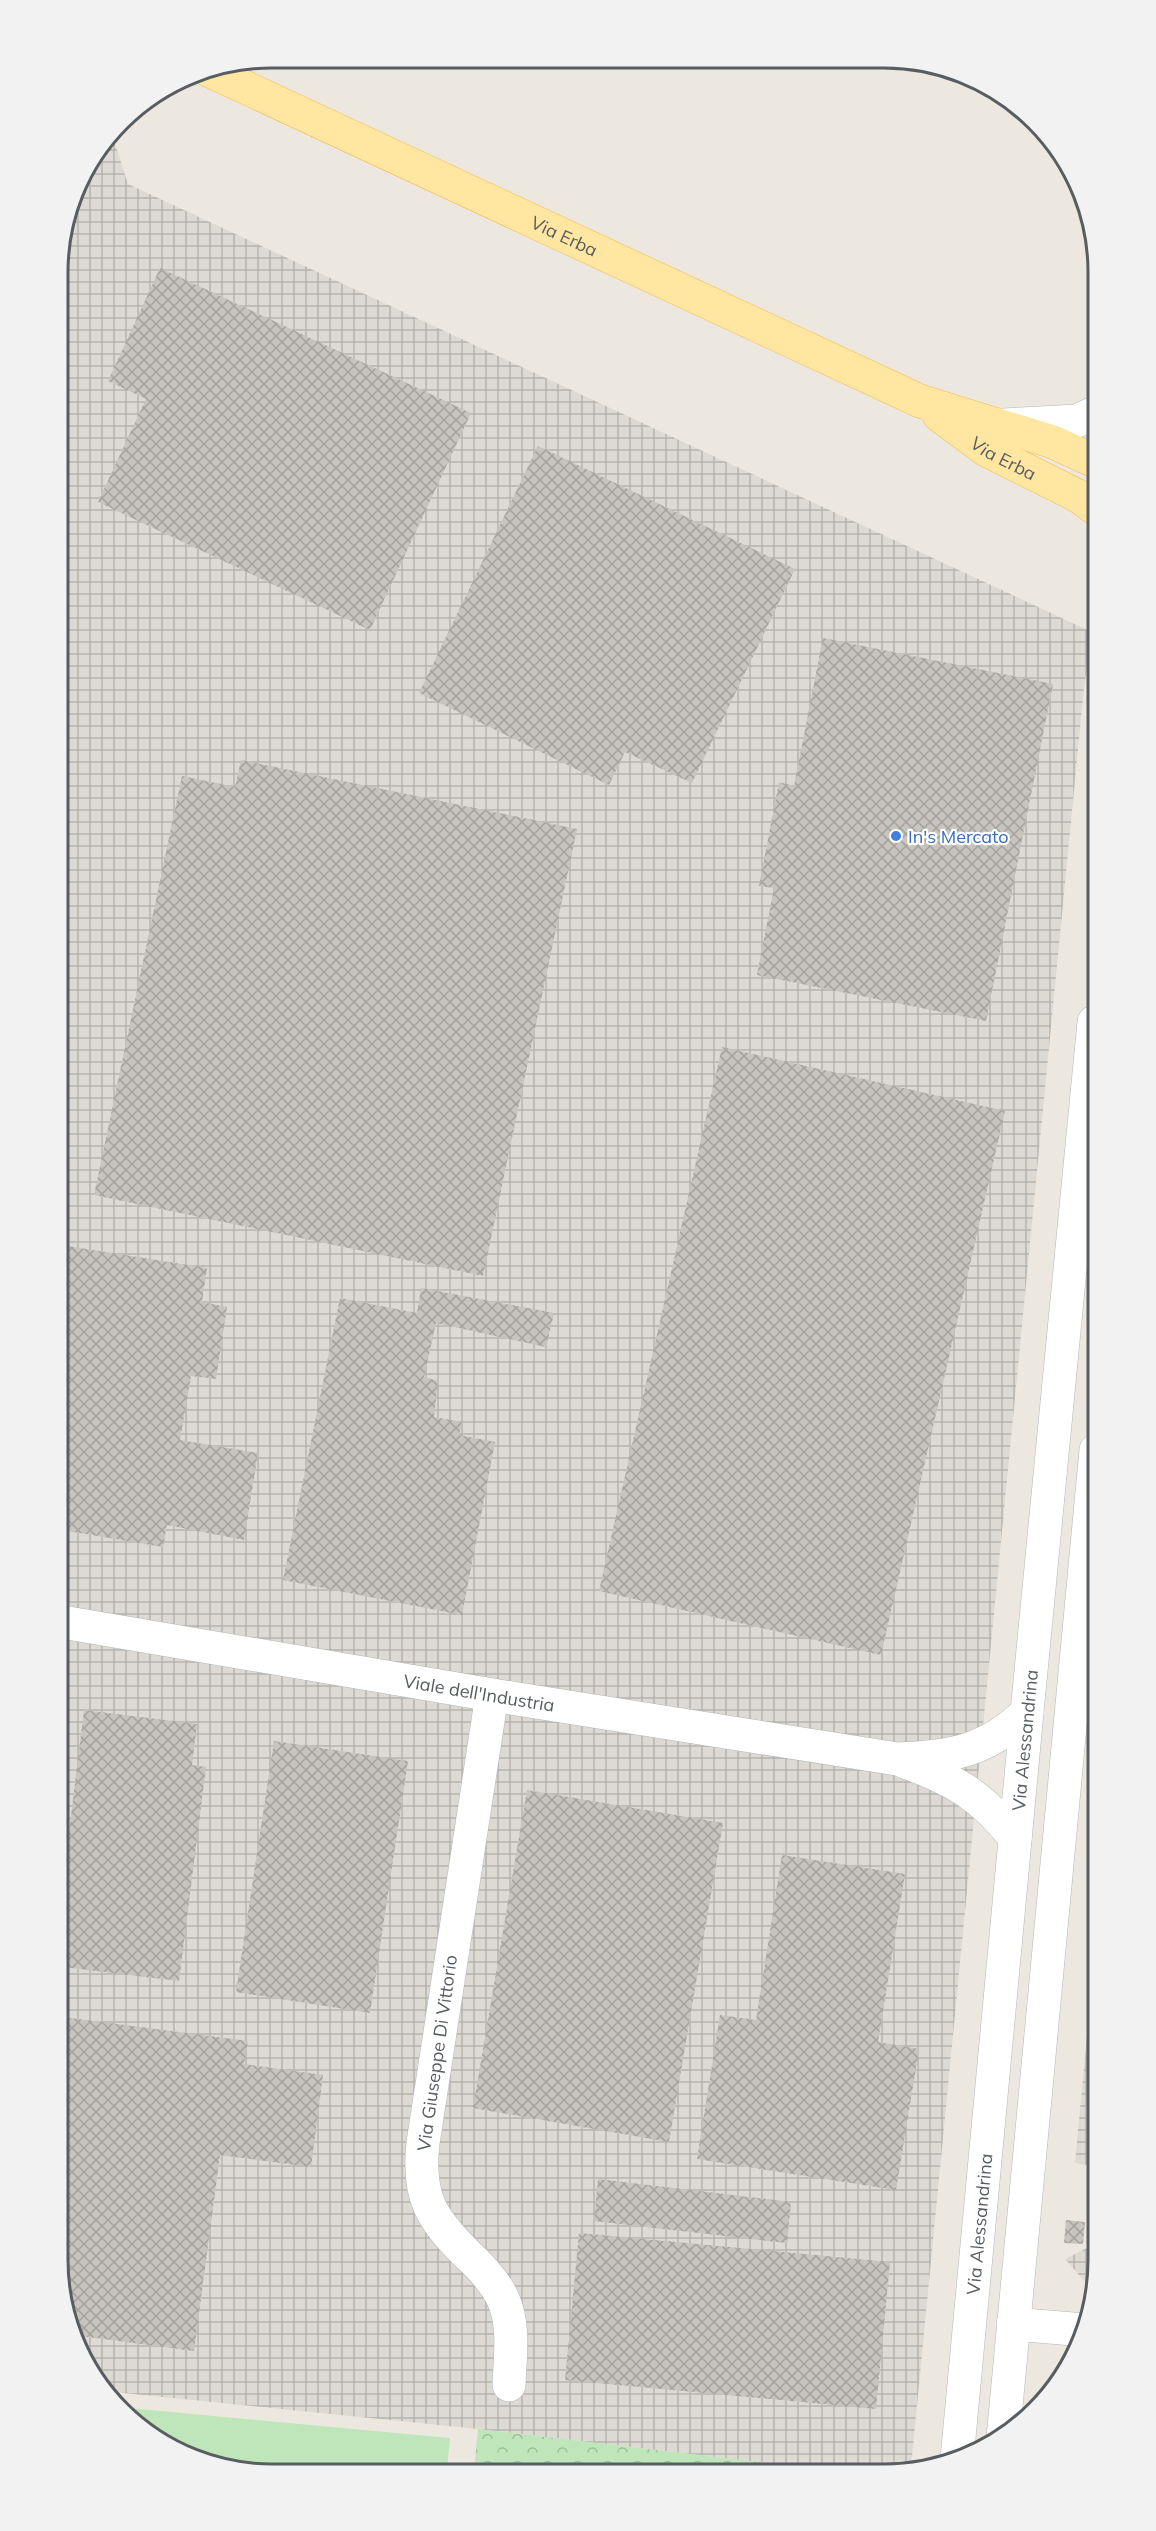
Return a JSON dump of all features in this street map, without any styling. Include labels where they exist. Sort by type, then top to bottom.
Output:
[{"type":"main road","name":"Via Erba","points":[[218,74],[920,401],[1053,442],[1088,458]]},
{"type":"main road","name":"Via Erba","points":[[920,401],[986,450],[1078,496],[1088,503]]},
{"type":"street","points":[[1000,425],[1077,422],[1088,416]]},
{"type":"street","name":"Via Alessandrina","points":[[958,2450],[1088,1084]]},
{"type":"street","points":[[1004,2424],[1088,1534]]},
{"type":"street","name":"Viale dell'Industria","points":[[68,1623],[492,1695],[897,1759],[931,1771],[981,1800],[1015,1838]]},
{"type":"street","name":"Via Giuseppe Di Vittorio","points":[[492,1695],[425,2131],[422,2177],[424,2195],[437,2223],[487,2274],[504,2301],[510,2331],[508,2385]]},
{"type":"street","name":"Viale dell'Industria","points":[[897,1759],[932,1758],[965,1752],[1008,1730],[1027,1712]]},
{"type":"street","points":[[1013,2324],[1076,2329]]},
{"type":"shaded area","points":[[114,142],[128,184],[1088,630],[1088,660],[911,2462],[767,2463],[478,2429],[117,2392],[102,2373],[83,2337],[74,2312],[69,2286],[68,258],[74,219],[83,194],[102,158]]},
{"type":"shaded area","points":[[1088,2025],[1088,2166],[1075,2163]]},
{"type":"shaded area","points":[[1088,2248],[1087,2284],[1065,2259]]},
{"type":"green space","points":[[132,2408],[450,2438],[448,2463],[245,2462],[206,2453],[181,2442],[158,2429]]},
{"type":"green space","points":[[478,2429],[767,2463],[475,2463]]},
{"type":"building","points":[[160,268],[471,413],[370,630],[98,502],[146,399],[108,381]]},
{"type":"building","points":[[538,446],[795,569],[692,783],[625,752],[609,785],[419,693]]},
{"type":"building","name":"In's Mercato","points":[[823,638],[1053,684],[986,1021],[757,975],[774,888],[759,886],[779,782],[794,786]]},
{"type":"building","points":[[241,760],[577,829],[483,1276],[94,1195],[182,776],[235,787]]},
{"type":"building","points":[[722,1047],[1005,1111],[881,1655],[599,1591]]},
{"type":"building","points":[[68,1246],[207,1268],[202,1302],[227,1307],[216,1379],[191,1376],[180,1440],[258,1453],[244,1540],[167,1525],[163,1547],[68,1531]]},
{"type":"building","points":[[421,1288],[554,1313],[546,1347],[436,1323],[424,1377],[438,1381],[434,1417],[462,1422],[459,1435],[495,1442],[462,1615],[283,1580],[340,1298],[417,1313]]},
{"type":"building","points":[[84,1710],[197,1724],[192,1765],[206,1767],[179,1981],[68,1968],[68,1840]]},
{"type":"building","points":[[274,1741],[408,1761],[370,2013],[236,1992]]},
{"type":"building","points":[[527,1790],[723,1823],[669,2142],[473,2108]]},
{"type":"building","points":[[782,1855],[905,1874],[878,2042],[919,2049],[896,2190],[697,2159],[720,2015],[756,2020]]},
{"type":"building","points":[[68,2018],[248,2041],[244,2064],[323,2075],[311,2167],[220,2155],[194,2351],[83,2336],[74,2312],[69,2286]]},
{"type":"building","points":[[598,2179],[791,2202],[787,2243],[594,2221]]},
{"type":"building","points":[[1066,2220],[1085,2222],[1083,2244],[1064,2243]]},
{"type":"building","points":[[579,2233],[890,2262],[876,2409],[565,2380]]},
{"type":"place","name":"In's Mercato","points":[[896,836]]}]
